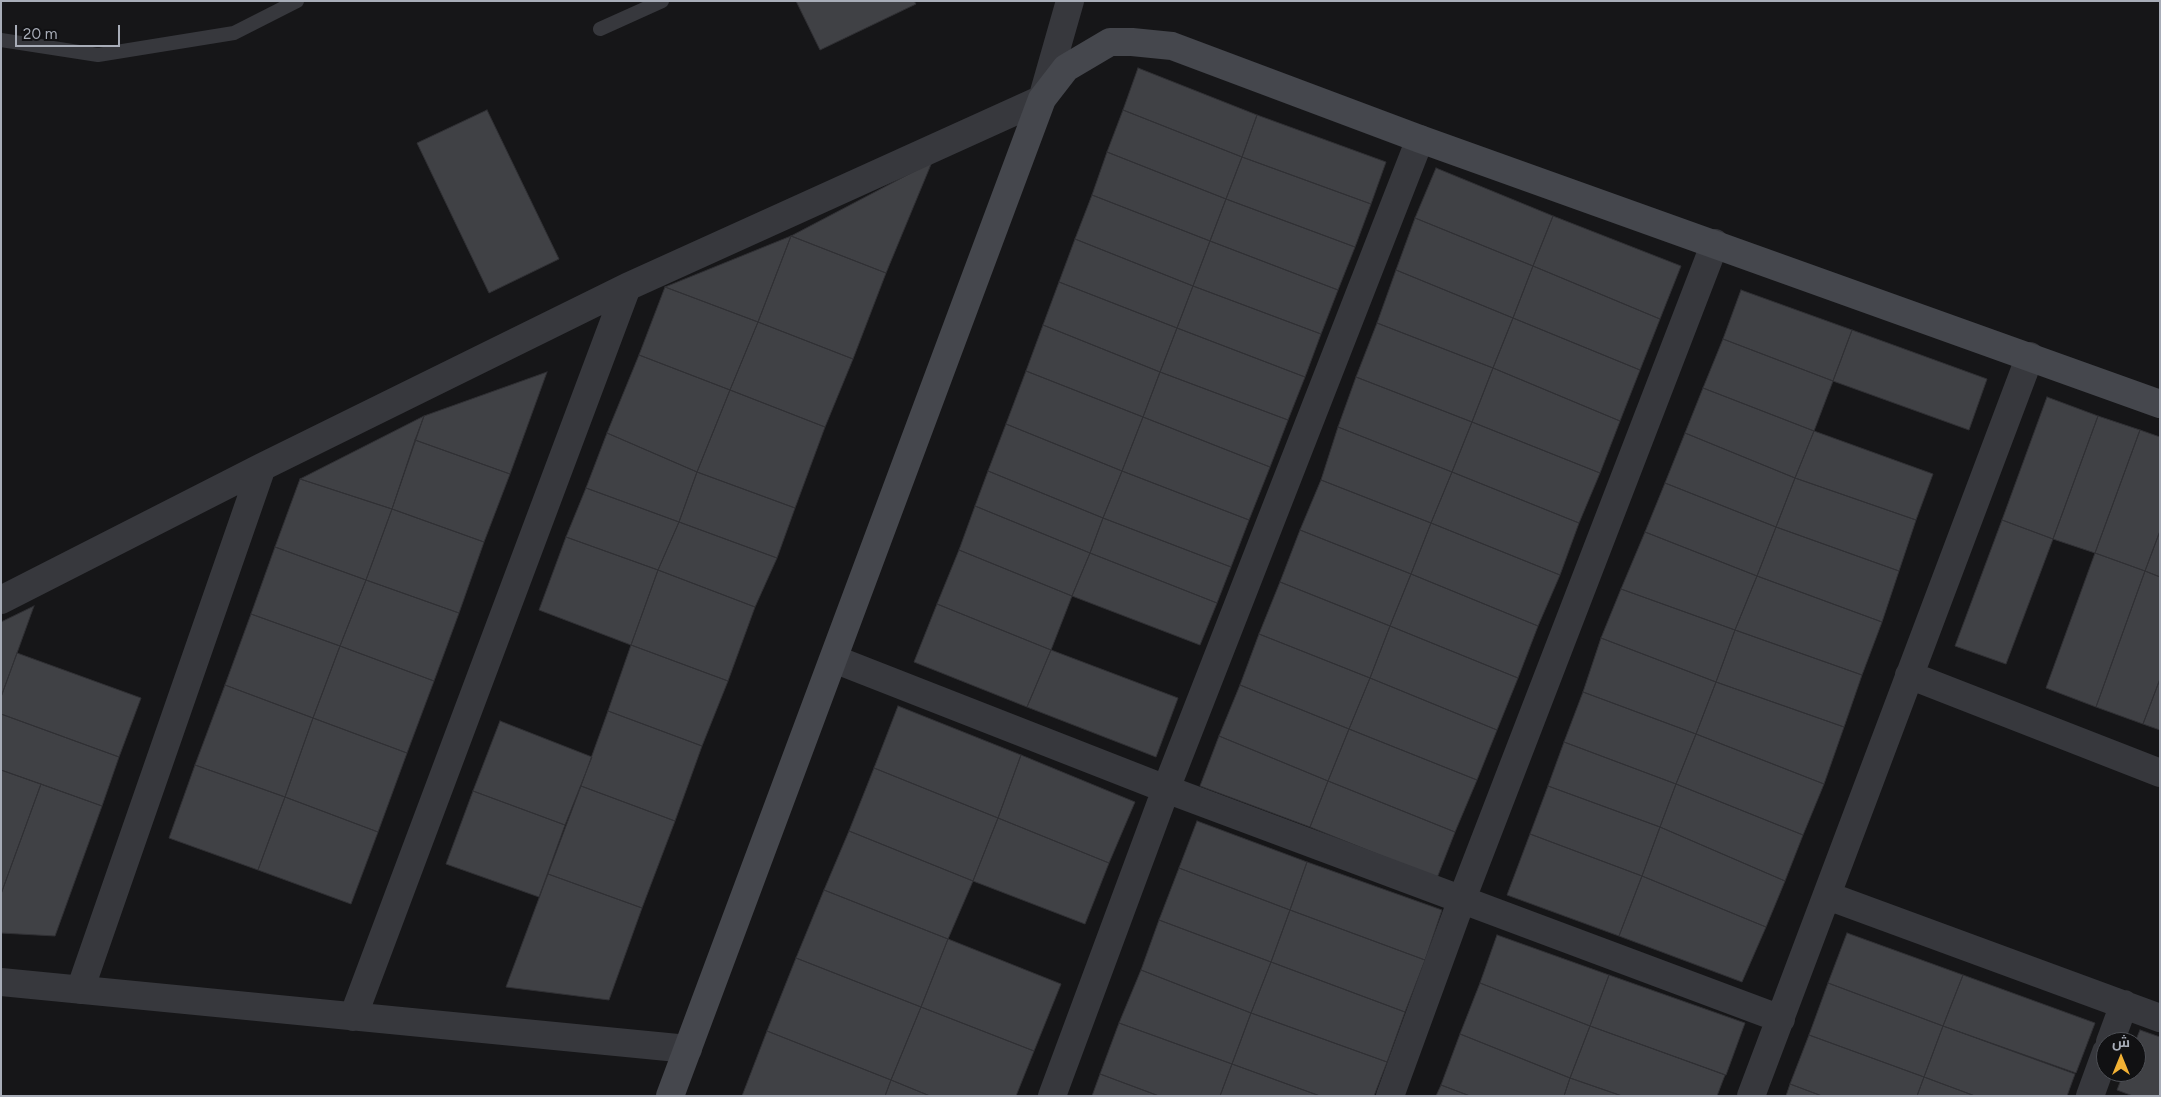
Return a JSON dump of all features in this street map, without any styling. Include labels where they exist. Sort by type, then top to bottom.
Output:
[{"type":"street","points":[[670,1096],[1042,99],[1070,1]]},
{"type":"street","points":[[1,600],[627,287],[1042,99],[1066,68],[1110,42],[1172,46],[1420,139],[1715,243],[2160,404]]},
{"type":"street","points":[[1052,1096],[1166,789],[1420,139]]},
{"type":"street","points":[[1390,1096],[1462,899],[1715,243]]},
{"type":"street","points":[[353,1016],[627,287]]},
{"type":"street","points":[[1751,1096],[2030,356]]},
{"type":"street","points":[[80,990],[262,468]]},
{"type":"street","points":[[834,659],[1166,789],[1781,1019]]},
{"type":"street","points":[[1909,676],[2160,773]]},
{"type":"street","points":[[1828,896],[2160,1018]]},
{"type":"street","points":[[1,982],[688,1049]]},
{"type":"street","points":[[2114,1032],[2124,1004]]},
{"type":"street","points":[[2090,1096],[2096,1080]]},
{"type":"lane","points":[[1,40],[98,55],[234,34],[297,1]]},
{"type":"lane","points":[[600,29],[662,1]]},
{"type":"building","points":[[796,1],[914,1],[916,4],[820,50]]},
{"type":"building","points":[[1138,68],[1257,115],[1242,157],[1123,110]]},
{"type":"building","points":[[487,110],[559,259],[489,293],[417,143]]},
{"type":"building","points":[[1123,110],[1242,157],[1226,199],[1107,152]]},
{"type":"building","points":[[1257,115],[1386,162],[1371,204],[1242,157]]},
{"type":"building","points":[[1107,152],[1226,199],[1210,241],[1092,195]]},
{"type":"building","points":[[1242,157],[1371,204],[1355,247],[1226,199]]},
{"type":"building","points":[[932,162],[886,273],[791,236]]},
{"type":"building","points":[[1436,168],[1553,216],[1533,266],[1415,218]]},
{"type":"building","points":[[1092,195],[1210,241],[1193,286],[1075,239]]},
{"type":"building","points":[[1226,199],[1355,247],[1338,290],[1210,241]]},
{"type":"building","points":[[1553,216],[1681,266],[1660,319],[1533,266]]},
{"type":"building","points":[[1415,218],[1533,266],[1513,318],[1396,270]]},
{"type":"building","points":[[791,236],[886,273],[853,359],[758,322]]},
{"type":"building","points":[[791,236],[758,322],[665,287]]},
{"type":"building","points":[[1075,239],[1193,286],[1177,328],[1059,282]]},
{"type":"building","points":[[1210,241],[1338,290],[1321,334],[1193,286]]},
{"type":"building","points":[[1533,266],[1660,319],[1640,370],[1513,318]]},
{"type":"building","points":[[1396,270],[1513,318],[1493,368],[1377,323]]},
{"type":"building","points":[[1059,282],[1177,328],[1160,372],[1043,325]]},
{"type":"building","points":[[1193,286],[1321,334],[1305,377],[1177,328]]},
{"type":"building","points":[[665,287],[758,322],[730,390],[639,355]]},
{"type":"building","points":[[1741,290],[1852,330],[1833,381],[1723,339]]},
{"type":"building","points":[[1513,318],[1640,370],[1620,421],[1493,368]]},
{"type":"building","points":[[758,322],[853,359],[825,427],[730,390]]},
{"type":"building","points":[[1377,323],[1493,368],[1472,422],[1356,377]]},
{"type":"building","points":[[1043,325],[1160,372],[1143,417],[1026,371]]},
{"type":"building","points":[[1177,328],[1305,377],[1288,420],[1160,372]]},
{"type":"building","points":[[1852,330],[1987,379],[1969,430],[1833,381]]},
{"type":"building","points":[[1723,339],[1833,381],[1814,431],[1703,388]]},
{"type":"building","points":[[639,355],[730,390],[697,472],[607,433]]},
{"type":"building","points":[[1493,368],[1620,421],[1600,473],[1472,422]]},
{"type":"building","points":[[1026,371],[1143,417],[1122,471],[1006,424]]},
{"type":"building","points":[[547,372],[510,474],[415,440],[424,416]]},
{"type":"building","points":[[1160,372],[1288,420],[1270,467],[1143,417]]},
{"type":"building","points":[[1356,377],[1472,422],[1452,472],[1338,427]]},
{"type":"building","points":[[1703,388],[1814,431],[1795,478],[1685,433]]},
{"type":"building","points":[[730,390],[825,427],[795,508],[697,472]]},
{"type":"building","points":[[2047,397],[2098,416],[2053,539],[2002,520]]},
{"type":"building","points":[[424,416],[392,509],[300,479]]},
{"type":"building","points":[[2098,416],[2140,430],[2095,553],[2053,539]]},
{"type":"building","points":[[1143,417],[1270,467],[1249,520],[1122,471]]},
{"type":"building","points":[[1472,422],[1600,473],[1579,523],[1452,472]]},
{"type":"building","points":[[1006,424],[1122,471],[1103,518],[988,471]]},
{"type":"building","points":[[1338,427],[1452,472],[1431,523],[1321,480]]},
{"type":"building","points":[[2140,430],[2160,437],[2160,531],[2145,571],[2095,553]]},
{"type":"building","points":[[1814,431],[1933,474],[1916,520],[1795,478]]},
{"type":"building","points":[[607,433],[697,472],[679,522],[586,488]]},
{"type":"building","points":[[1685,433],[1795,478],[1776,527],[1665,483]]},
{"type":"building","points":[[415,440],[510,474],[484,542],[392,509]]},
{"type":"building","points":[[988,471],[1103,518],[1090,553],[975,506]]},
{"type":"building","points":[[1122,471],[1249,520],[1231,567],[1103,518]]},
{"type":"building","points":[[697,472],[795,508],[777,558],[679,522]]},
{"type":"building","points":[[1452,472],[1579,523],[1560,575],[1431,523]]},
{"type":"building","points":[[1795,478],[1916,520],[1899,571],[1776,527]]},
{"type":"building","points":[[300,479],[392,509],[366,580],[275,547]]},
{"type":"building","points":[[1321,480],[1431,523],[1411,574],[1300,530]]},
{"type":"building","points":[[1665,483],[1776,527],[1757,576],[1645,532]]},
{"type":"building","points":[[586,488],[679,522],[658,570],[566,537]]},
{"type":"building","points":[[975,506],[1090,553],[1072,596],[959,550]]},
{"type":"building","points":[[392,509],[484,542],[459,613],[366,580]]},
{"type":"building","points":[[1103,518],[1231,567],[1217,603],[1090,553]]},
{"type":"building","points":[[2002,520],[2053,539],[2006,664],[1955,646]]},
{"type":"building","points":[[679,522],[777,558],[755,607],[658,570]]},
{"type":"building","points":[[1431,523],[1560,575],[1538,626],[1411,574]]},
{"type":"building","points":[[1776,527],[1899,571],[1882,622],[1757,576]]},
{"type":"building","points":[[1300,530],[1411,574],[1390,626],[1280,582]]},
{"type":"building","points":[[2160,531],[2160,577],[2145,571]]},
{"type":"building","points":[[1645,532],[1757,576],[1735,630],[1621,589]]},
{"type":"building","points":[[566,537],[658,570],[631,645],[539,610]]},
{"type":"building","points":[[275,547],[366,580],[340,646],[251,614]]},
{"type":"building","points":[[959,550],[1072,596],[1051,650],[937,604]]},
{"type":"building","points":[[1090,553],[1217,603],[1200,645],[1072,596]]},
{"type":"building","points":[[2095,553],[2145,571],[2096,707],[2046,688]]},
{"type":"building","points":[[658,570],[755,607],[728,681],[631,645]]},
{"type":"building","points":[[2145,571],[2160,577],[2160,679],[2143,724],[2096,707]]},
{"type":"building","points":[[1411,574],[1538,626],[1518,678],[1390,626]]},
{"type":"building","points":[[1757,576],[1882,622],[1862,675],[1735,630]]},
{"type":"building","points":[[366,580],[459,613],[434,681],[340,646]]},
{"type":"building","points":[[1280,582],[1390,626],[1370,678],[1259,634]]},
{"type":"building","points":[[1621,589],[1735,630],[1716,682],[1601,638]]},
{"type":"building","points":[[937,604],[1051,650],[1027,707],[914,662]]},
{"type":"building","points":[[34,606],[17,653],[1,697],[1,622]]},
{"type":"building","points":[[251,614],[340,646],[313,718],[225,685]]},
{"type":"building","points":[[1390,626],[1518,678],[1497,730],[1370,678]]},
{"type":"building","points":[[1735,630],[1862,675],[1844,727],[1716,682]]},
{"type":"building","points":[[1259,634],[1370,678],[1349,729],[1240,685]]},
{"type":"building","points":[[1601,638],[1716,682],[1696,734],[1583,692]]},
{"type":"building","points":[[631,645],[728,681],[702,746],[608,711]]},
{"type":"building","points":[[340,646],[434,681],[407,753],[313,718]]},
{"type":"building","points":[[1051,650],[1178,698],[1156,757],[1027,707]]},
{"type":"building","points":[[17,653],[141,698],[119,757],[1,714],[1,697]]},
{"type":"building","points":[[1370,678],[1497,730],[1477,780],[1349,729]]},
{"type":"building","points":[[2160,679],[2160,730],[2143,724]]},
{"type":"building","points":[[1716,682],[1844,727],[1824,784],[1696,734]]},
{"type":"building","points":[[225,685],[313,718],[285,797],[195,765]]},
{"type":"building","points":[[1240,685],[1349,729],[1328,781],[1219,736]]},
{"type":"building","points":[[1583,692],[1696,734],[1676,784],[1564,742]]},
{"type":"building","points":[[898,706],[1021,755],[998,818],[874,768]]},
{"type":"building","points":[[608,711],[702,746],[675,821],[581,786]]},
{"type":"building","points":[[1,714],[119,757],[102,806],[1,770]]},
{"type":"building","points":[[313,718],[407,753],[378,832],[285,797]]},
{"type":"building","points":[[500,721],[592,757],[565,825],[473,791]]},
{"type":"building","points":[[1349,729],[1477,780],[1455,832],[1328,781]]},
{"type":"building","points":[[1696,734],[1824,784],[1803,835],[1676,784]]},
{"type":"building","points":[[1219,736],[1328,781],[1310,827],[1200,786]]},
{"type":"building","points":[[1564,742],[1676,784],[1660,827],[1548,786]]},
{"type":"building","points":[[1021,755],[1135,802],[1109,863],[998,818]]},
{"type":"building","points":[[195,765],[285,797],[258,870],[169,838]]},
{"type":"building","points":[[874,768],[998,818],[973,881],[849,831]]},
{"type":"building","points":[[1,770],[41,784],[1,894]]},
{"type":"building","points":[[1328,781],[1455,832],[1437,878],[1310,827]]},
{"type":"building","points":[[41,784],[102,806],[55,936],[1,933],[1,894]]},
{"type":"building","points":[[1676,784],[1803,835],[1785,881],[1660,827]]},
{"type":"building","points":[[581,786],[675,821],[642,908],[548,874]]},
{"type":"building","points":[[1548,786],[1660,827],[1642,876],[1530,834]]},
{"type":"building","points":[[473,791],[565,825],[539,897],[446,864]]},
{"type":"building","points":[[285,797],[378,832],[351,904],[258,870]]},
{"type":"building","points":[[998,818],[1109,863],[1085,924],[973,881]]},
{"type":"building","points":[[1197,821],[1307,862],[1290,910],[1179,868]]},
{"type":"building","points":[[1660,827],[1785,881],[1766,927],[1642,876]]},
{"type":"building","points":[[849,831],[973,881],[948,939],[824,890]]},
{"type":"building","points":[[1530,834],[1642,876],[1619,936],[1507,895]]},
{"type":"building","points":[[1307,862],[1442,910],[1425,960],[1290,910]]},
{"type":"building","points":[[1179,868],[1290,910],[1271,962],[1159,920]]},
{"type":"building","points":[[548,874],[642,908],[609,1000],[506,987]]},
{"type":"building","points":[[1642,876],[1766,927],[1742,982],[1619,936]]},
{"type":"building","points":[[824,890],[948,939],[921,1007],[796,958]]},
{"type":"building","points":[[1290,910],[1425,960],[1405,1012],[1271,962]]},
{"type":"building","points":[[1159,920],[1271,962],[1251,1013],[1141,970]]},
{"type":"building","points":[[1847,933],[1963,975],[1943,1026],[1828,983]]},
{"type":"building","points":[[1497,935],[1609,975],[1590,1026],[1480,983]]},
{"type":"building","points":[[948,939],[1061,984],[1034,1051],[921,1007]]},
{"type":"building","points":[[796,958],[921,1007],[891,1080],[767,1031]]},
{"type":"building","points":[[1271,962],[1405,1012],[1387,1062],[1251,1013]]},
{"type":"building","points":[[1141,970],[1251,1013],[1232,1064],[1119,1023]]},
{"type":"building","points":[[1609,975],[1745,1023],[1726,1075],[1590,1026]]},
{"type":"building","points":[[1963,975],[2095,1023],[2076,1073],[1943,1026]]},
{"type":"building","points":[[1480,983],[1590,1026],[1570,1078],[1460,1034]]},
{"type":"building","points":[[1828,983],[1943,1026],[1924,1077],[1809,1035]]},
{"type":"building","points":[[921,1007],[1034,1051],[1016,1096],[930,1096],[891,1080]]},
{"type":"building","points":[[1251,1013],[1387,1062],[1374,1096],[1320,1096],[1232,1064]]},
{"type":"building","points":[[1119,1023],[1232,1064],[1220,1096],[1159,1096],[1100,1074]]},
{"type":"building","points":[[1590,1026],[1725,1075],[1717,1096],[1622,1096],[1570,1078]]},
{"type":"building","points":[[1943,1026],[2075,1074],[2067,1096],[1975,1096],[1924,1077]]},
{"type":"building","points":[[767,1031],[891,1080],[885,1096],[742,1096]]},
{"type":"building","points":[[2146,1032],[2160,1037],[2160,1096],[2133,1096],[2117,1090],[2120,1082],[2146,1082]]},
{"type":"building","points":[[1460,1034],[1570,1078],[1564,1096],[1470,1096],[1441,1085]]},
{"type":"building","points":[[1809,1035],[1924,1077],[1917,1096],[1822,1096],[1790,1084]]},
{"type":"building","points":[[1232,1064],[1320,1096],[1220,1096]]},
{"type":"building","points":[[1100,1074],[1159,1096],[1092,1096]]},
{"type":"building","points":[[1924,1077],[1975,1096],[1917,1096]]},
{"type":"building","points":[[1570,1078],[1622,1096],[1564,1096]]},
{"type":"building","points":[[891,1080],[930,1096],[885,1096]]},
{"type":"building","points":[[1790,1084],[1822,1096],[1786,1096]]},
{"type":"building","points":[[1441,1085],[1470,1096],[1436,1096]]}]
